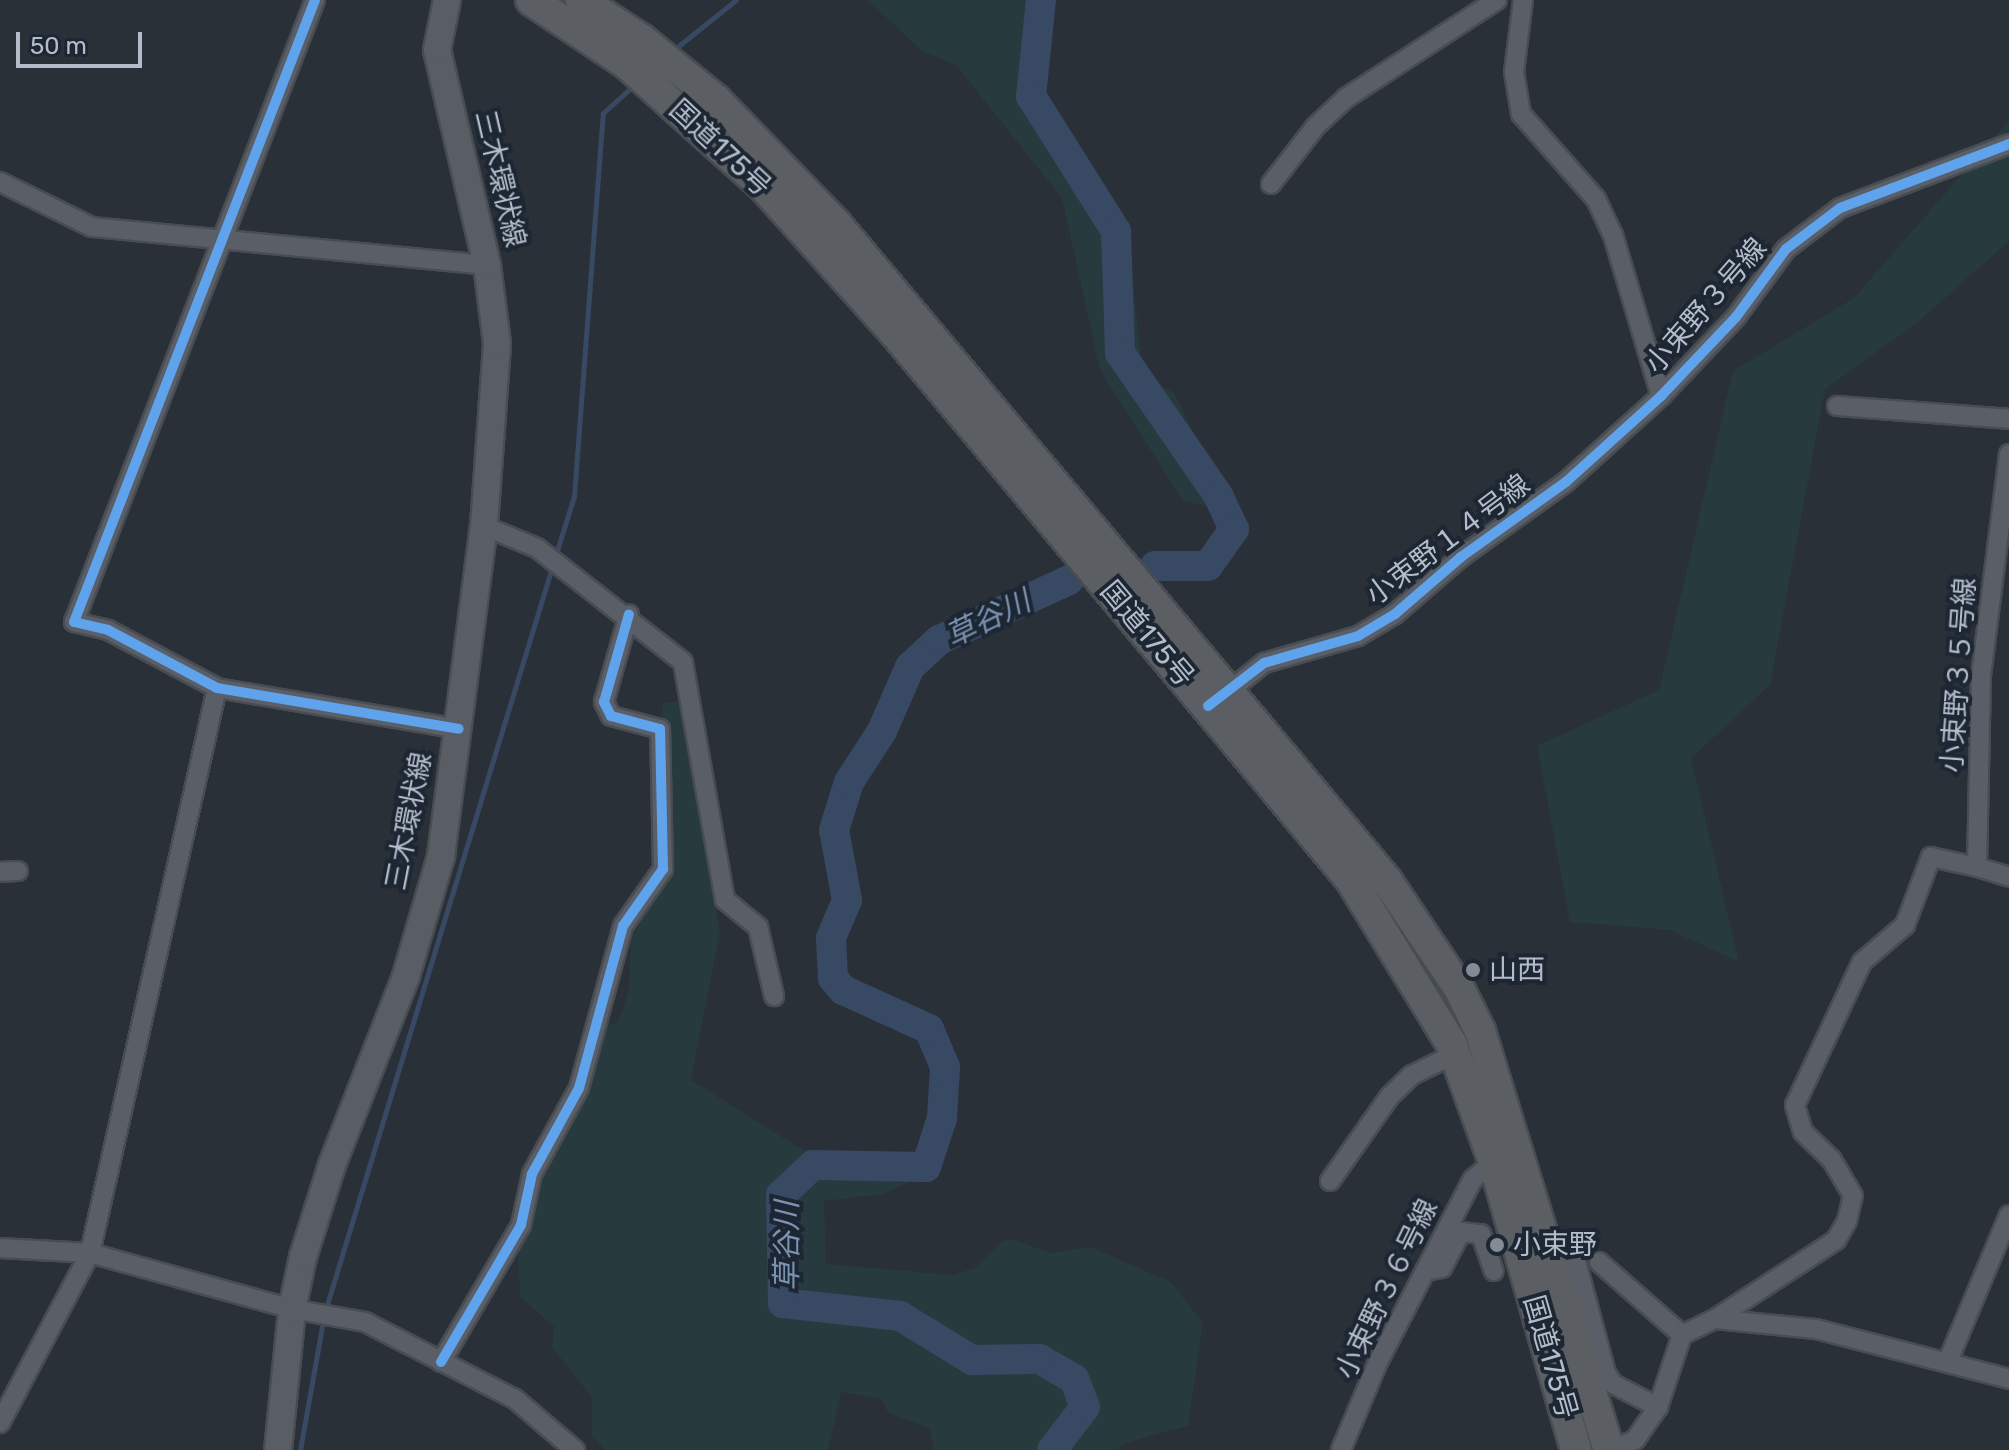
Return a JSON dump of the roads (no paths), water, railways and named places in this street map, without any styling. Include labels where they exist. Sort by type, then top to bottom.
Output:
[{"type":"highway","name":"国道175号","points":[[531,0],[626,63],[762,185],[1219,698],[1387,881],[1459,988],[1480,1031],[1610,1450]]},
{"type":"highway","name":"国道175号","points":[[581,0],[641,39],[716,100],[837,225],[1219,698],[1351,880],[1403,957],[1455,1054],[1494,1162],[1576,1450]]},
{"type":"main road","name":"三木環状線","points":[[278,1450],[292,1309],[332,1165],[406,976],[441,856],[484,526],[497,385],[487,265],[437,50],[447,0]]},
{"type":"street","points":[[315,0],[74,622],[108,630],[217,688],[459,729]]},
{"type":"street","points":[[1271,184],[1316,126],[1346,98],[1497,0]]},
{"type":"street","points":[[1523,0],[1514,72],[1521,114],[1596,199],[1613,235],[1661,396]]},
{"type":"street","name":"小束野３号線","points":[[1585,465],[1661,396],[1736,317],[1786,249],[1840,208],[2009,144]]},
{"type":"street","points":[[0,182],[92,227],[487,265]]},
{"type":"street","points":[[1837,406],[2009,419]]},
{"type":"street","name":"小束野３５号線","points":[[1977,867],[1981,676],[2009,454]]},
{"type":"street","name":"小束野１４号線","points":[[1219,698],[1264,663],[1358,636],[1395,614],[1461,557],[1585,465]]},
{"type":"street","points":[[484,526],[537,548],[629,614],[683,662],[725,900],[758,927],[774,996]]},
{"type":"street","points":[[441,1362],[521,1225],[532,1174],[579,1088],[623,926],[663,869],[660,729],[611,716],[604,702],[629,614]]},
{"type":"street","points":[[0,1423],[90,1253],[217,688]]},
{"type":"street","points":[[1610,1450],[1635,1440],[1658,1407],[1682,1335],[1715,1319],[1836,1240],[1847,1221],[1853,1196],[1832,1160],[1803,1132],[1795,1105],[1862,962],[1905,925],[1931,857],[2009,877]]},
{"type":"street","points":[[1330,1181],[1390,1096],[1412,1075],[1455,1054]]},
{"type":"street","name":"小束野３６号線","points":[[1341,1450],[1378,1362],[1473,1179],[1494,1162]]},
{"type":"street","points":[[1948,1361],[2009,1215]]},
{"type":"street","points":[[1425,1271],[1442,1268],[1461,1232],[1481,1234],[1494,1271]]},
{"type":"street","points":[[0,1248],[90,1253],[292,1309],[365,1322],[515,1399],[575,1450]]},
{"type":"street","points":[[1573,1250],[1606,1373],[1613,1384],[1658,1407]]},
{"type":"street","points":[[1599,1262],[1682,1335]]},
{"type":"street","points":[[1715,1319],[1816,1329],[2009,1379]]},
{"type":"waterway","points":[[671,52],[736,0]]},
{"type":"waterway","name":"草谷川","points":[[1041,0],[1031,96],[1116,231],[1120,353],[1218,495],[1234,529],[1208,566],[1155,566]]},
{"type":"waterway","points":[[555,557],[574,496],[603,113],[634,85]]},
{"type":"waterway","points":[[325,1311],[552,567]]},
{"type":"waterway","name":"草谷川","points":[[1052,1450],[1085,1407],[1074,1379],[1040,1359],[972,1360],[900,1316],[783,1303],[781,1195],[813,1165],[926,1167],[942,1118],[945,1067],[929,1029],[843,990],[833,978],[831,938],[847,900],[834,830],[849,782],[882,731],[910,667],[939,640],[1069,580]]},
{"type":"waterway","points":[[300,1450],[323,1321]]},
{"type":"place","name":"山西","points":[[1473,970]]},
{"type":"place","name":"小束野","points":[[1497,1245]]}]
